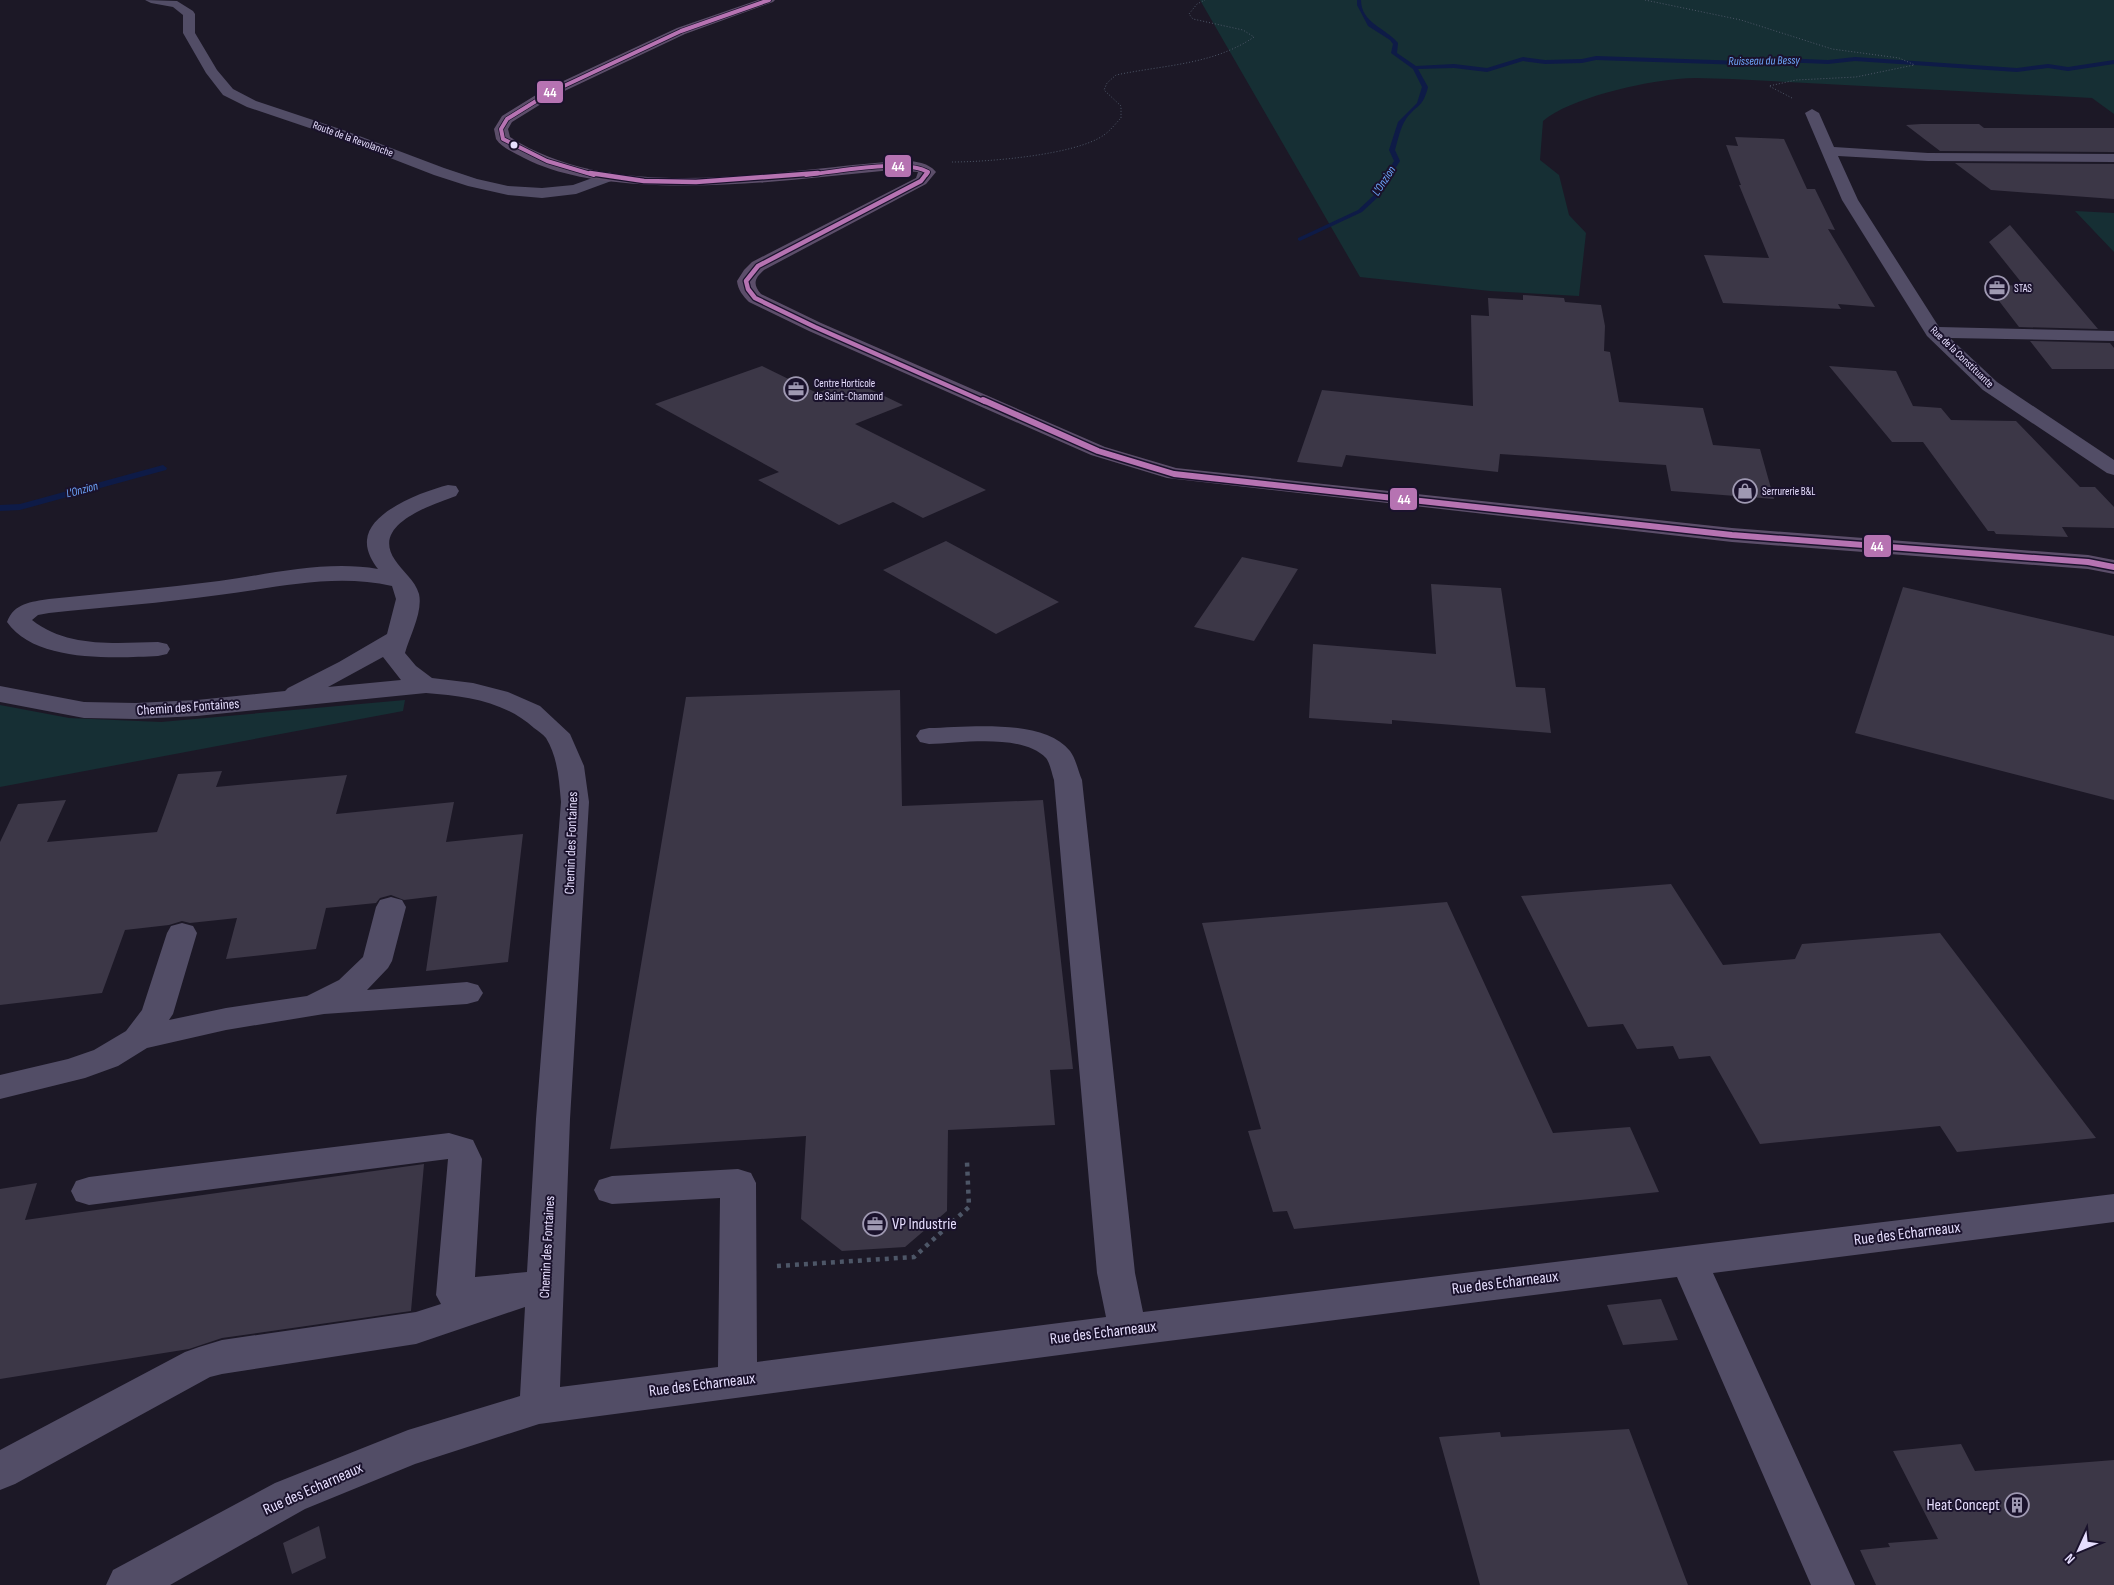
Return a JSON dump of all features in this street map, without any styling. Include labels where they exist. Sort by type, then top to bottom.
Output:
[{"type":"main road","points":[[769,0],[681,31],[549,92],[521,108],[507,119],[501,129],[503,139],[519,151],[548,164],[577,172],[608,177],[648,180],[734,181],[883,167],[912,166],[924,168],[928,172],[921,181],[758,266],[748,275],[746,283],[748,290],[755,298],[810,325],[1098,451],[1174,474],[1732,535],[2014,556],[2114,567]]},
{"type":"street","name":"Route de la Revolanche","points":[[151,0],[177,4],[189,14],[188,32],[218,82],[240,100],[367,142],[448,176],[504,190],[533,193],[553,192],[587,186],[608,177]]},
{"type":"street","name":"Rue de la Constituante","points":[[1812,113],[1850,200],[1933,332],[1990,386],[2114,469]]},
{"type":"street","points":[[1827,151],[1928,157],[2114,158]]},
{"type":"street","points":[[1933,332],[2114,336]]},
{"type":"street","points":[[426,685],[413,678],[400,665],[393,653],[407,608],[407,593],[378,550],[380,533],[388,521],[405,509],[448,491]]},
{"type":"street","points":[[158,649],[107,650],[71,647],[35,635],[19,622],[21,616],[32,609],[49,606],[315,575],[349,572],[375,574],[397,580]]},
{"type":"street","points":[[279,700],[348,668],[397,638]]},
{"type":"street","name":"Chemin des Fontaines","points":[[0,694],[84,710],[136,711],[279,700],[426,685],[473,690],[499,696],[532,711],[557,734],[571,766],[575,802],[553,1119],[539,1407]]},
{"type":"street","points":[[929,736],[1009,734],[1037,740],[1058,755],[1068,780],[1116,1273],[1128,1330]]},
{"type":"street","points":[[314,1006],[350,988],[377,961],[391,907]]},
{"type":"street","points":[[137,1039],[157,1014],[182,933]]},
{"type":"street","points":[[0,1087],[81,1067],[106,1058],[137,1039],[226,1019],[314,1006],[467,993]]},
{"type":"street","points":[[90,1192],[430,1146],[449,1146],[460,1149],[465,1159],[455,1295],[545,1285]]},
{"type":"street","points":[[612,1190],[738,1183],[738,1381]]},
{"type":"street","name":"Rue des Echarneaux","points":[[128,1585],[290,1496],[408,1448],[539,1407],[1128,1330],[2114,1208]]},
{"type":"street","points":[[1689,1260],[1832,1585]]},
{"type":"street","points":[[0,1471],[199,1364],[222,1356],[416,1328],[545,1285]]},
{"type":"path","points":[[912,166],[948,162],[972,162],[1064,149],[1084,144],[1104,135],[1120,118],[1121,106],[1104,90],[1107,83],[1116,75],[1211,58],[1246,44],[1254,36],[1243,30],[1193,19],[1189,14],[1196,4],[1205,0]]},
{"type":"path","points":[[1645,0],[1741,20],[1832,49],[1908,60],[1915,65],[1856,77],[1796,80],[1769,86],[1807,106],[1812,113]]},
{"type":"path","points":[[738,1269],[914,1257],[969,1207],[967,1162]]},
{"type":"green space","points":[[1200,0],[2114,0],[2114,114],[2092,98],[1732,79],[1685,78],[1607,92],[1570,105],[1543,121],[1540,160],[1559,175],[1569,215],[1586,233],[1579,296],[1490,291],[1360,277]]},
{"type":"green space","points":[[2075,211],[2114,213],[2114,252]]},
{"type":"green space","points":[[405,700],[403,711],[0,787],[0,705],[69,718],[161,722]]},
{"type":"building","points":[[1979,124],[1984,128],[2114,128],[2114,152],[1940,151],[1906,125]]},
{"type":"building","points":[[1735,137],[1784,139],[1807,189],[1815,189],[1835,230],[1828,229],[1875,307],[1838,304],[1841,309],[1723,303],[1704,255],[1769,258],[1739,185],[1741,185],[1726,145],[1738,146]]},
{"type":"building","points":[[1955,163],[2114,164],[2114,199],[1991,190]]},
{"type":"building","points":[[2010,225],[2098,329],[2019,327],[1986,284],[2022,286],[2019,282],[2021,282],[1989,242]]},
{"type":"building","points":[[1523,295],[1564,298],[1565,302],[1601,305],[1605,326],[1604,351],[1610,352],[1619,402],[1703,408],[1713,445],[1760,449],[1774,499],[1671,491],[1666,465],[1500,454],[1498,472],[1346,455],[1342,467],[1297,462],[1322,390],[1473,406],[1471,315],[1489,316],[1488,298],[1523,300]]},
{"type":"building","points":[[2030,341],[2110,343],[2114,348],[2114,369],[2052,369]]},
{"type":"building","points":[[762,366],[817,393],[851,380],[903,405],[855,424],[986,490],[923,518],[893,502],[839,525],[758,480],[779,472],[655,404]]},
{"type":"building","points":[[1829,366],[1896,371],[1913,406],[1941,408],[1951,420],[2016,421],[2080,487],[2095,487],[2114,507],[2114,528],[2062,527],[2068,537],[1996,534],[1994,531],[1988,531],[1923,442],[1892,442]]},
{"type":"building","points":[[946,541],[1059,602],[996,634],[883,570]]},
{"type":"building","points":[[1242,557],[1298,569],[1254,641],[1194,627]]},
{"type":"building","points":[[1431,584],[1501,588],[1516,687],[1545,688],[1551,733],[1392,720],[1392,724],[1309,718],[1313,644],[1436,654]]},
{"type":"building","points":[[1903,587],[2114,636],[2114,800],[1855,733]]},
{"type":"building","points":[[900,690],[902,806],[1043,800],[1073,1069],[1050,1070],[1055,1125],[948,1130],[947,1211],[905,1247],[842,1251],[801,1219],[806,1136],[610,1149],[686,697]]},
{"type":"building","points":[[222,771],[216,787],[347,775],[336,814],[454,802],[446,842],[523,834],[508,962],[426,971],[437,896],[404,900],[391,895],[380,898],[376,903],[326,908],[316,949],[226,959],[237,918],[190,923],[182,921],[169,925],[125,930],[102,993],[0,1005],[0,842],[18,804],[66,800],[47,842],[157,832],[178,774]]},
{"type":"building","points":[[1671,884],[1723,965],[1795,959],[1802,944],[1940,933],[2096,1138],[1957,1152],[1940,1126],[1760,1144],[1710,1056],[1679,1059],[1673,1046],[1637,1049],[1623,1024],[1588,1027],[1521,896]]},
{"type":"building","points":[[1447,902],[1553,1133],[1630,1127],[1659,1192],[1294,1229],[1287,1211],[1273,1212],[1248,1131],[1261,1129],[1202,923]]},
{"type":"building","points":[[424,1164],[411,1311],[222,1338],[189,1349],[0,1379],[0,1189],[37,1183],[25,1220]]},
{"type":"building","points":[[1661,1299],[1678,1340],[1623,1345],[1607,1305]]},
{"type":"building","points":[[1629,1429],[1688,1585],[1480,1585],[1439,1437],[1500,1432],[1501,1437]]},
{"type":"building","name":"Heat Concept","points":[[1961,1444],[1975,1471],[2114,1460],[2114,1585],[1876,1585],[1860,1550],[1890,1547],[1888,1543],[1938,1539],[1893,1451]]},
{"type":"building","points":[[319,1526],[326,1558],[292,1574],[283,1543]]},
{"type":"waterway","name":"L'Onzion","points":[[1359,0],[1359,5],[1370,25],[1392,39],[1396,44],[1394,53],[1415,68]]},
{"type":"waterway","name":"Ruisseau du Bessy","points":[[1415,68],[1454,66],[1487,70],[1523,59],[1545,62],[1582,61],[1596,58],[1743,63],[1781,60],[1828,62],[1855,59],[2017,70],[2048,66],[2068,69],[2114,62]]},
{"type":"waterway","name":"L'Onzion","points":[[1300,239],[1360,211],[1375,197],[1397,161],[1392,150],[1401,122],[1417,106],[1423,95],[1425,87],[1415,68]]},
{"type":"waterway","name":"L'Onzion","points":[[0,508],[20,507],[163,468]]},
{"type":"transit line","name":"44","points":[[769,0],[681,31],[549,93],[507,119],[501,129],[503,139],[547,161],[594,175],[644,181],[749,180],[903,166],[921,168],[928,172],[921,181],[758,266],[746,281],[748,289],[755,298],[815,327],[1098,451],[1174,474],[1732,535],[2088,562],[2114,567]]},
{"type":"place","name":"STAS","points":[[1997,288]]},
{"type":"place","name":"Centre Horticole de Saint-Chamond","points":[[796,389]]},
{"type":"place","name":"Serrurerie B&L","points":[[1745,491]]},
{"type":"place","name":"VP Industrie","points":[[875,1224]]},
{"type":"place","name":"Heat Concept","points":[[2017,1505]]}]
